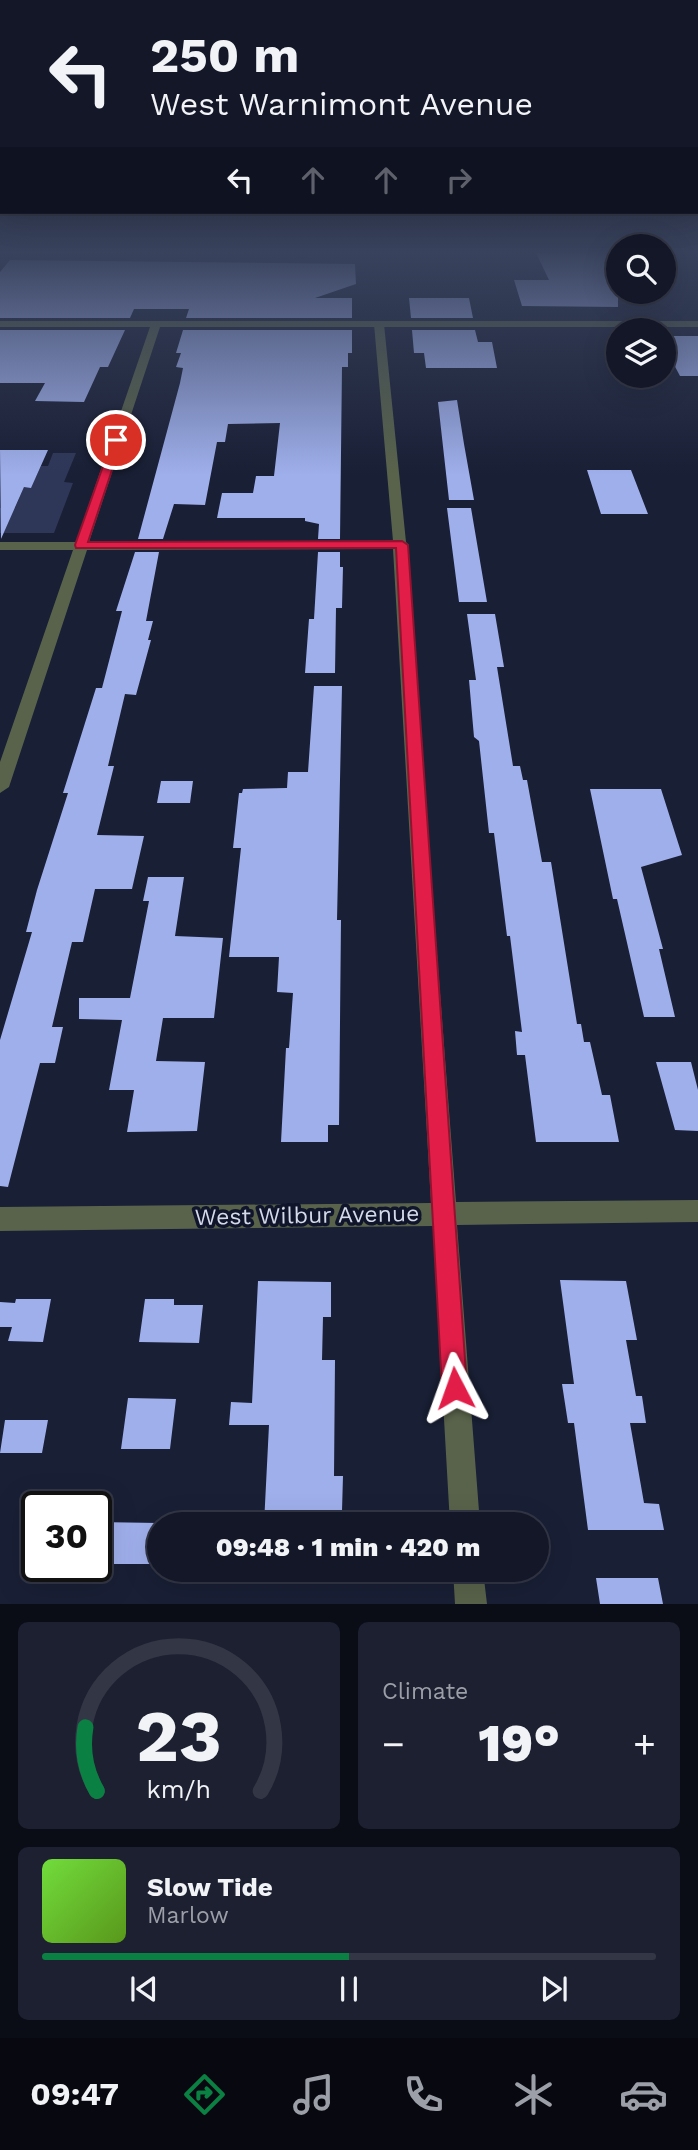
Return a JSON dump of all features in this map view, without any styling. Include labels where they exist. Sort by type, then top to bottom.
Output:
[{"type":"street","points":[[0,787],[156,325]]},
{"type":"street","points":[[379,325],[402,545],[442,1214],[464,1512]]},
{"type":"street","points":[[0,546],[402,545]]},
{"type":"street","name":"West Wilbur Avenue","points":[[0,1219],[698,1211]]},
{"type":"street","points":[[469,1582],[471,1604]]},
{"type":"shaded area","points":[[53,453],[76,453],[64,482],[73,483],[54,533],[0,533],[0,508],[15,508],[24,487],[31,487],[41,466],[48,466]]},
{"type":"building","points":[[0,330],[125,330],[108,367],[100,367],[84,402],[35,401],[45,383],[0,383]]},
{"type":"building","points":[[183,330],[352,330],[352,353],[348,353],[348,367],[342,367],[340,539],[318,539],[319,524],[305,521],[305,518],[217,518],[222,493],[253,493],[256,476],[274,476],[280,423],[228,424],[225,442],[217,442],[205,505],[174,504],[163,539],[138,539],[180,383],[183,368],[176,367],[181,353],[176,353]]},
{"type":"building","points":[[412,330],[475,330],[478,342],[492,342],[497,368],[426,368],[424,353],[414,353]]},
{"type":"building","points":[[676,336],[698,336],[698,376],[680,376],[676,368]]},
{"type":"building","points":[[457,400],[474,500],[449,500],[438,402]]},
{"type":"building","points":[[0,450],[48,450],[31,488],[24,487],[1,539]]},
{"type":"building","points":[[587,470],[631,470],[648,514],[601,514]]},
{"type":"building","points":[[447,508],[471,508],[487,602],[459,602]]},
{"type":"building","points":[[135,552],[159,552],[146,621],[153,621],[148,640],[151,640],[136,695],[125,694],[108,766],[114,766],[97,835],[144,836],[132,889],[95,889],[83,942],[72,942],[52,1027],[63,1027],[55,1063],[40,1063],[8,1187],[0,1186],[0,1040],[32,932],[26,932],[37,890],[68,793],[63,793],[96,688],[102,688],[122,611],[116,611]]},
{"type":"building","points":[[318,552],[340,552],[340,567],[343,567],[342,608],[336,608],[335,673],[305,673],[309,619],[314,619]]},
{"type":"building","points":[[467,614],[495,614],[504,667],[497,667],[513,766],[520,766],[523,780],[527,780],[542,862],[551,862],[577,1024],[581,1024],[584,1042],[590,1042],[602,1095],[610,1095],[619,1142],[536,1142],[525,1055],[517,1055],[515,1031],[522,1032],[510,936],[507,936],[494,833],[489,833],[479,741],[474,737],[469,680],[476,680]]},
{"type":"building","points":[[314,686],[342,686],[337,920],[341,920],[339,1125],[328,1125],[328,1142],[281,1142],[286,1048],[289,1048],[293,993],[277,992],[279,957],[229,957],[241,848],[233,848],[239,793],[242,793],[243,789],[287,788],[288,772],[308,772]]},
{"type":"building","points":[[161,781],[193,781],[190,803],[157,803]]},
{"type":"building","points":[[590,789],[661,789],[682,855],[641,867],[663,949],[659,949],[675,1017],[644,1017],[617,899],[613,899]]},
{"type":"building","points":[[148,877],[184,877],[175,936],[223,938],[214,1018],[163,1018],[156,1061],[205,1062],[197,1131],[127,1132],[134,1090],[109,1090],[122,1020],[79,1019],[79,998],[130,998],[149,901],[143,901]]},
{"type":"building","points":[[656,1062],[691,1062],[698,1090],[698,1131],[675,1130]]},
{"type":"building","points":[[560,1280],[626,1281],[637,1340],[626,1340],[636,1396],[642,1396],[646,1423],[630,1423],[644,1503],[659,1504],[664,1530],[588,1530],[574,1423],[568,1423],[562,1384],[574,1384]]},
{"type":"building","points":[[258,1281],[331,1282],[331,1317],[323,1317],[322,1360],[335,1360],[334,1476],[343,1476],[342,1511],[265,1512],[269,1425],[229,1425],[231,1402],[252,1403]]},
{"type":"building","points":[[16,1299],[51,1299],[43,1342],[8,1341],[12,1327],[0,1327],[0,1302],[15,1303]]},
{"type":"building","points":[[145,1299],[174,1299],[174,1305],[203,1305],[199,1343],[139,1342]]},
{"type":"building","points":[[128,1398],[176,1399],[170,1449],[121,1449]]},
{"type":"building","points":[[5,1420],[48,1420],[42,1453],[0,1453]]},
{"type":"building","points":[[112,1522],[147,1523],[147,1564],[112,1564]]},
{"type":"building","points":[[596,1578],[658,1578],[663,1604],[600,1604]]},
{"type":"route","points":[[116,440],[80,545],[402,545],[455,1388]]}]
